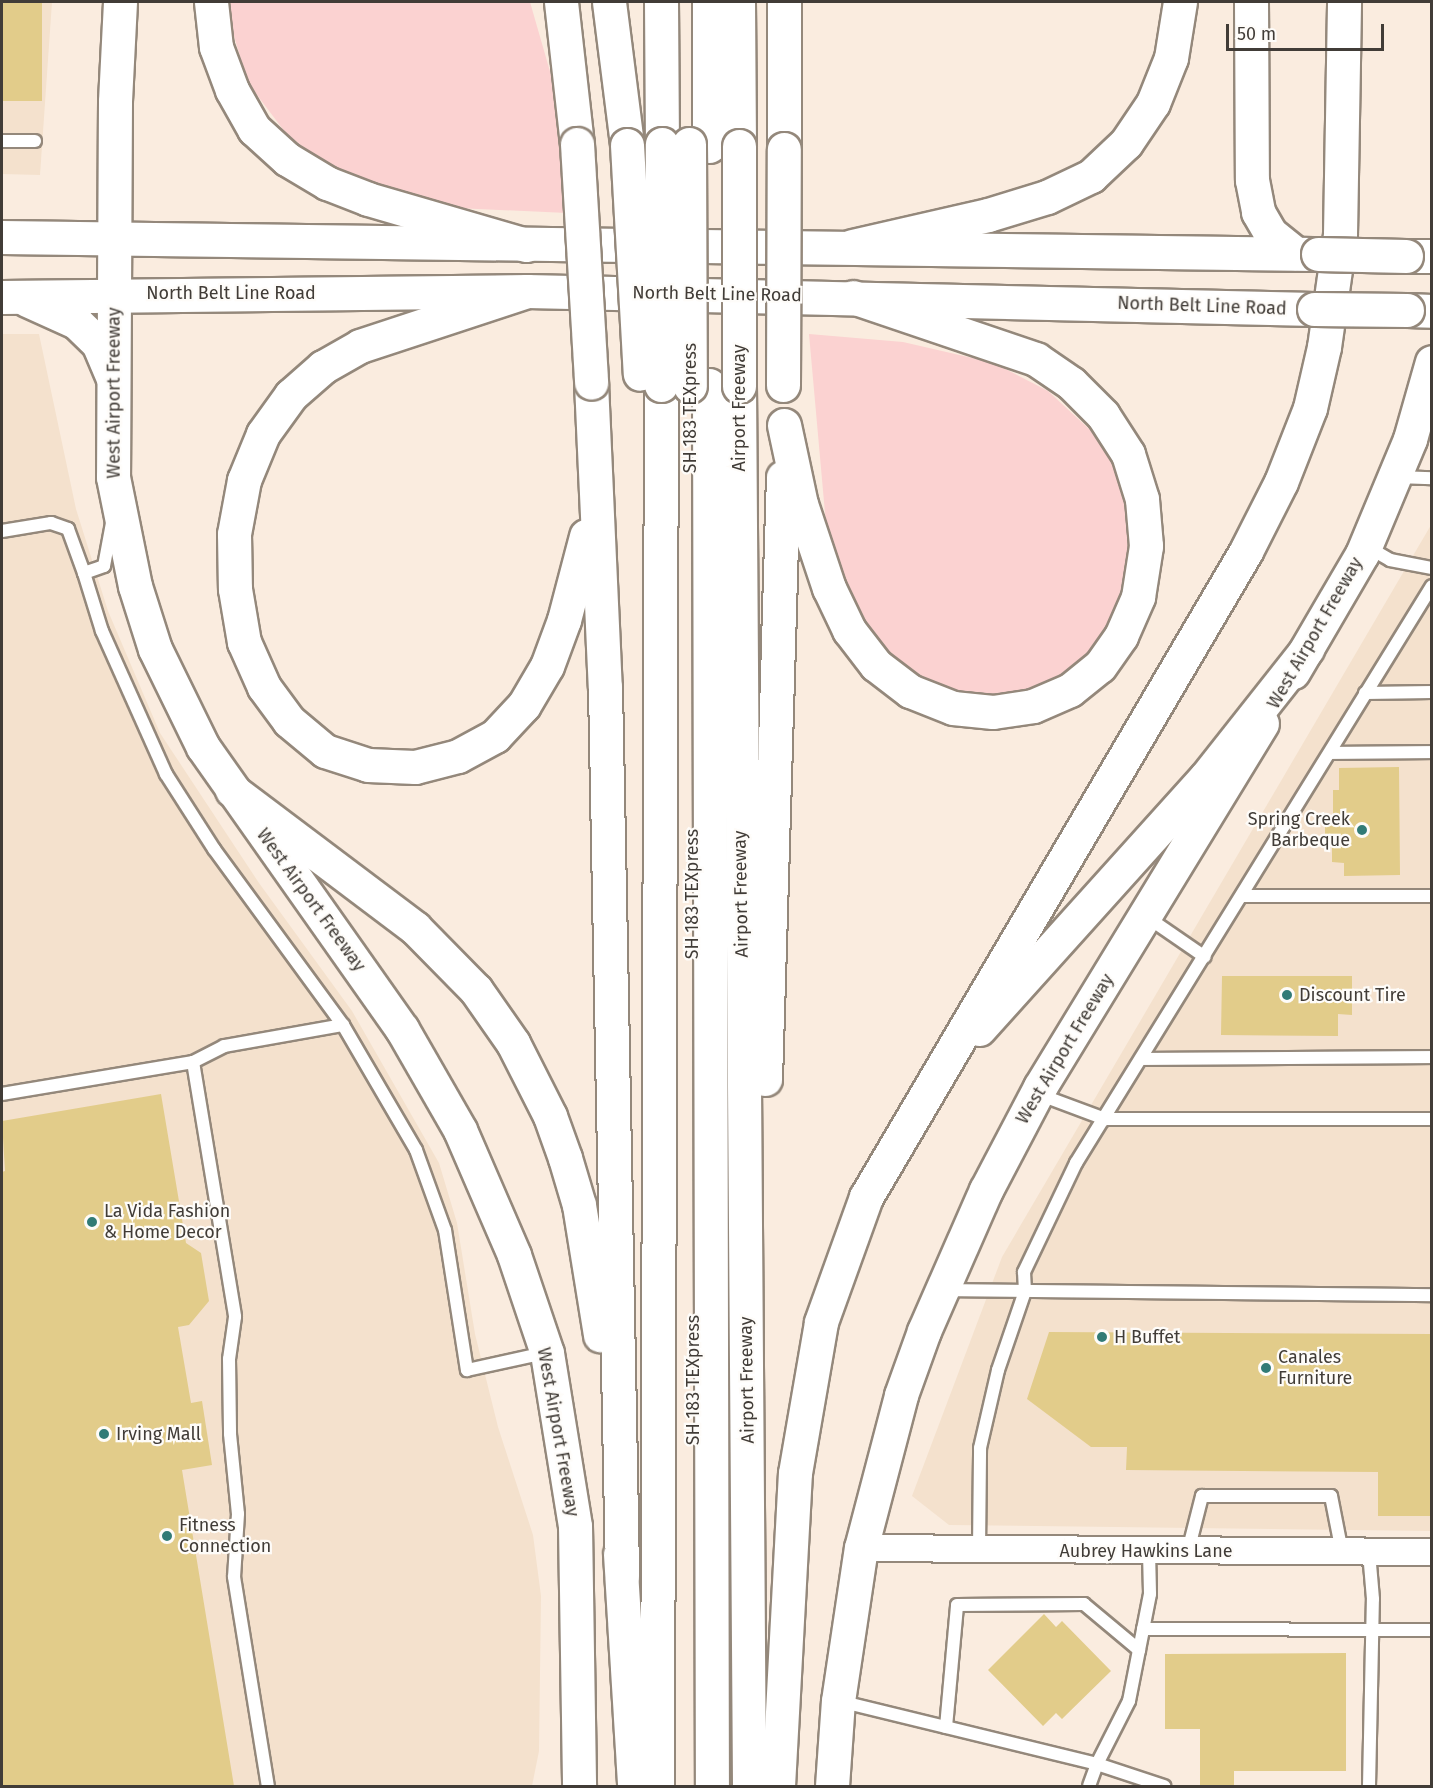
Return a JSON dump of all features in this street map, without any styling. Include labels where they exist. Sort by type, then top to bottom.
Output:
[{"type":"main road","name":"West Airport Freeway","points":[[120,2],[114,239],[113,477],[135,586],[155,649],[203,747],[376,991],[436,1085],[499,1217],[547,1353],[576,1547],[579,1786]]},
{"type":"main road","points":[[211,2],[216,47],[232,90],[254,129],[287,159],[327,183],[368,199],[526,245]]},
{"type":"main road","points":[[550,2],[568,60]]},
{"type":"main road","points":[[561,2],[577,144],[605,687],[622,1576],[634,1786]]},
{"type":"main road","points":[[609,2],[627,145],[688,386]]},
{"type":"main road","name":"Airport Freeway","points":[[657,1786],[662,540],[688,386],[700,145],[662,2]]},
{"type":"main road","points":[[689,2],[700,145]]},
{"type":"main road","points":[[700,145],[709,2]]},
{"type":"main road","name":"Airport Freeway","points":[[738,2],[700,145],[688,386],[745,1244],[749,1786]]},
{"type":"main road","points":[[852,246],[988,215],[1047,197],[1090,176],[1126,143],[1153,103],[1171,58],[1180,2]]},
{"type":"main road","points":[[1251,2],[1252,180],[1258,212],[1266,226],[1306,254]]},
{"type":"main road","points":[[778,1786],[788,1552],[805,1395],[821,1322],[842,1255],[866,1197],[906,1123],[1246,551],[1281,482],[1310,408],[1324,347],[1340,234],[1344,2]]},
{"type":"main road","points":[[745,1244],[763,1116],[780,646],[784,426],[785,6]]},
{"type":"main road","points":[[2,237],[526,245],[852,246],[1419,256]]},
{"type":"main road","points":[[527,291],[360,346],[323,367],[291,395],[263,434],[244,480],[234,534],[235,590],[244,642],[264,687],[289,721],[325,751],[368,765],[415,767],[458,756],[495,736],[524,705],[547,666],[581,561],[594,483]]},
{"type":"main road","name":"North Belt Line Road","points":[[8,296],[114,293],[527,291],[1419,310]]},
{"type":"main road","points":[[8,296],[50,308],[76,322],[98,343],[113,378]]},
{"type":"main road","points":[[784,426],[801,504],[829,588],[849,630],[876,665],[910,691],[952,708],[993,712],[1033,706],[1070,690],[1100,666],[1121,636],[1138,597],[1146,546],[1142,499],[1128,454],[1103,415],[1071,383],[1036,359],[853,297]]},
{"type":"main road","name":"West Airport Freeway","points":[[832,1786],[838,1701],[861,1548],[902,1395],[941,1290],[986,1190],[1037,1094],[1307,649],[1366,546],[1410,439],[1431,362]]},
{"type":"main road","name":"SH 183 TEXpress","points":[[688,386],[694,1786]]},
{"type":"main road","name":"SH 183 TEXpress","points":[[688,386],[712,1786]]},
{"type":"main road","points":[[906,1123],[975,1034],[1206,777],[1307,649]]},
{"type":"main road","points":[[232,790],[326,858],[447,957],[476,990],[532,1076],[568,1167],[592,1274],[622,1576]]},
{"type":"street","name":"Aubrey Hawkins Lane","points":[[861,1548],[1149,1552],[1431,1552]]},
{"type":"lane","points":[[2,141],[35,141]]},
{"type":"lane","points":[[84,573],[104,566],[112,523],[113,477]]},
{"type":"lane","points":[[1394,477],[1431,478]]},
{"type":"lane","points":[[2,531],[51,523],[68,529],[102,631],[166,774],[214,849],[343,1024],[405,1129],[435,1200],[446,1240],[467,1371],[547,1353]]},
{"type":"lane","points":[[1366,546],[1390,560],[1431,568]]},
{"type":"lane","points":[[979,1550],[980,1448],[998,1370],[1025,1291],[1024,1272],[1076,1163],[1144,1059],[1431,586]]},
{"type":"lane","points":[[1365,693],[1431,692]]},
{"type":"lane","points":[[1331,753],[1431,752]]},
{"type":"lane","points":[[1243,896],[1431,896]]},
{"type":"lane","points":[[1146,917],[1205,957]]},
{"type":"lane","points":[[2,1094],[193,1062],[224,1046],[343,1024]]},
{"type":"lane","points":[[1144,1059],[1431,1057]]},
{"type":"lane","points":[[193,1062],[235,1317],[229,1359],[230,1434],[238,1514],[234,1577],[268,1786]]},
{"type":"lane","points":[[1037,1094],[1105,1119],[1431,1119]]},
{"type":"lane","points":[[941,1290],[1431,1294]]},
{"type":"lane","points":[[1187,1552],[1202,1496],[1330,1496],[1342,1552]]},
{"type":"lane","points":[[1089,1786],[1097,1764],[1129,1701],[1150,1594],[1149,1552]]},
{"type":"lane","points":[[1369,1552],[1373,1630],[1369,1786]]},
{"type":"lane","points":[[946,1727],[957,1605],[1083,1604],[1139,1650]]},
{"type":"lane","points":[[1143,1629],[1431,1630]]},
{"type":"lane","points":[[838,1701],[1097,1764],[1164,1786]]},
{"type":"shaded area","points":[[2,2],[52,2],[40,175],[2,174]]},
{"type":"shaded area","points":[[229,2],[530,2],[551,75],[567,213],[456,208],[390,196],[328,168],[285,132],[248,83],[231,26]]},
{"type":"shaded area","name":"Irving Mall","points":[[2,334],[39,334],[76,509],[108,611],[160,733],[259,883],[352,1011],[439,1163],[457,1223],[475,1334],[498,1427],[533,1535],[541,1596],[539,1751],[532,1786],[2,1786]]},
{"type":"shaded area","points":[[809,334],[903,342],[994,363],[1048,391],[1102,441],[1126,491],[1132,535],[1124,595],[1099,645],[1063,679],[1001,697],[966,699],[923,684],[894,660],[860,615],[839,571],[826,524]]},
{"type":"shaded area","points":[[1431,525],[1431,1531],[949,1525],[912,1496],[1002,1257]]},
{"type":"building","points":[[2,2],[42,2],[42,101],[2,101]]},
{"type":"building","name":"Spring Creek Barbeque","points":[[1399,767],[1400,875],[1344,876],[1344,863],[1332,862],[1332,844],[1325,844],[1325,816],[1333,817],[1333,790],[1339,790],[1339,768]]},
{"type":"building","name":"Discount Tire","points":[[1222,976],[1352,976],[1352,1015],[1338,1014],[1338,1036],[1221,1035]]},
{"type":"building","name":"Irving Mall","points":[[161,1094],[186,1243],[201,1253],[209,1301],[189,1325],[178,1327],[191,1403],[202,1401],[212,1465],[182,1470],[234,1786],[2,1786],[2,1172],[5,1171],[2,1121]]},
{"type":"building","points":[[1049,1332],[1431,1334],[1431,1516],[1378,1516],[1378,1472],[1126,1470],[1127,1447],[1091,1447],[1027,1399]]},
{"type":"building","points":[[1044,1614],[1056,1627],[1062,1621],[1111,1671],[1062,1719],[1056,1713],[1043,1726],[988,1670]]},
{"type":"building","points":[[1346,1653],[1346,1771],[1234,1771],[1234,1786],[1200,1786],[1200,1729],[1165,1729],[1165,1654]]},
{"type":"place","name":"Spring Creek Barbeque","points":[[1362,830]]},
{"type":"place","name":"Discount Tire","points":[[1287,995]]},
{"type":"place","name":"La Vida Fashion & Home Decor","points":[[92,1222]]},
{"type":"place","name":"H Buffet","points":[[1102,1337]]},
{"type":"place","name":"Canales Furniture","points":[[1266,1368]]},
{"type":"place","name":"Irving Mall","points":[[104,1434]]},
{"type":"place","name":"Fitness Connection","points":[[167,1536]]}]
